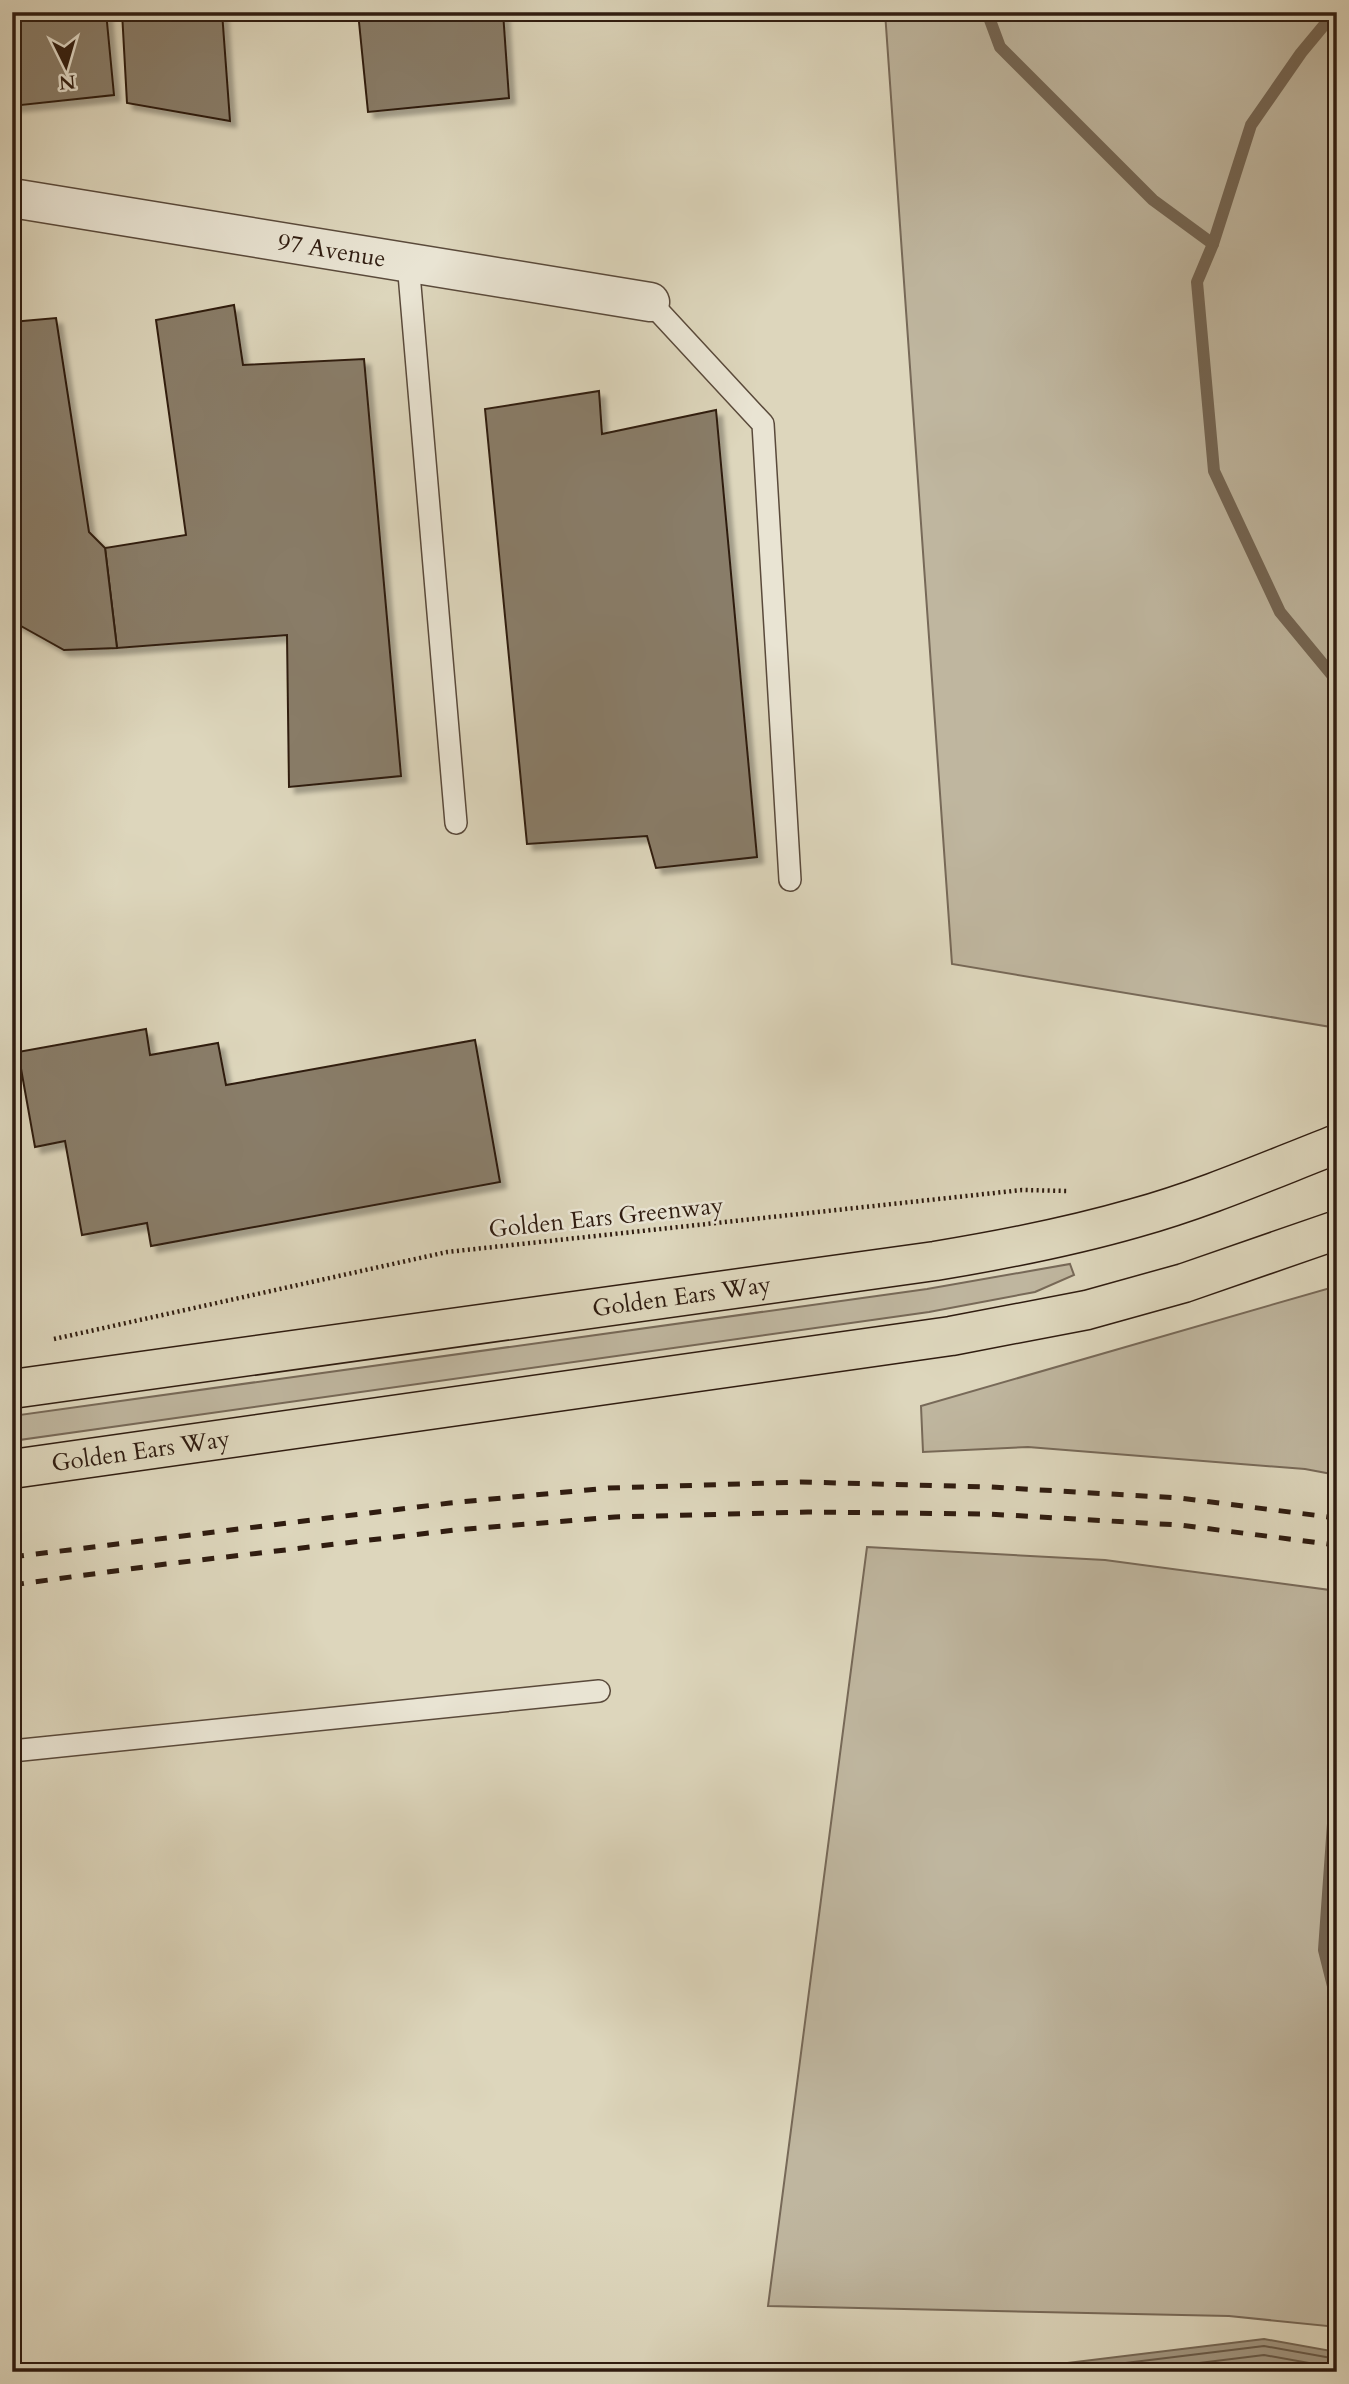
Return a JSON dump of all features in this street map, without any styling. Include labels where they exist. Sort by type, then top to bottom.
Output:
[{"type":"main road","name":"Golden Ears Way","points":[[12,1389],[935,1261],[1042,1242],[1137,1218],[1220,1190],[1337,1144]]},
{"type":"main road","name":"Golden Ears Way","points":[[12,1469],[951,1336],[1087,1310],[1184,1283],[1334,1231]]},
{"type":"street","name":"97 Avenue","points":[[12,198],[650,302]]},
{"type":"lane","points":[[408,262],[456,823]]},
{"type":"lane","points":[[650,302],[763,424],[790,880]]},
{"type":"lane","points":[[12,1751],[598,1691]]},
{"type":"path","name":"Golden Ears Greenway","points":[[48,1341],[447,1252],[1022,1190],[1076,1191]]},
{"type":"shaded area","points":[[885,12],[1337,12],[1337,1028],[952,964]]},
{"type":"shaded area","points":[[1070,1264],[1074,1275],[1035,1292],[929,1312],[12,1441],[12,1416],[927,1289]]},
{"type":"shaded area","points":[[1337,1286],[1337,1475],[1305,1469],[1028,1447],[923,1452],[921,1406]]},
{"type":"shaded area","points":[[867,1547],[1105,1560],[1337,1591],[1337,2327],[1229,2316],[768,2306]]},
{"type":"water","points":[[1264,2339],[1337,2352],[1337,2372],[993,2372]]},
{"type":"building","points":[[12,12],[106,12],[114,95],[12,106]]},
{"type":"building","points":[[122,12],[222,12],[230,121],[127,103]]},
{"type":"building","points":[[358,12],[503,12],[509,98],[368,112]]},
{"type":"building","points":[[234,305],[243,365],[364,359],[401,776],[289,787],[287,635],[117,648],[105,548],[186,535],[156,320]]},
{"type":"building","points":[[56,318],[89,532],[105,548],[117,648],[64,650],[12,621],[12,322]]},
{"type":"building","points":[[599,391],[602,434],[716,410],[757,857],[656,868],[647,836],[527,844],[485,409]]},
{"type":"building","points":[[146,1029],[150,1055],[218,1043],[226,1085],[475,1040],[500,1182],[151,1246],[147,1223],[82,1235],[65,1141],[35,1147],[18,1052]]},
{"type":"waterway","points":[[987,12],[1000,47],[1153,200],[1213,244]]},
{"type":"waterway","points":[[1335,12],[1301,53],[1251,125],[1213,244],[1197,282],[1214,471],[1280,612],[1337,681]]},
{"type":"waterway","points":[[1337,1810],[1333,1824],[1324,1950],[1337,2002]]},
{"type":"railway","points":[[12,1557],[450,1503],[608,1488],[801,1482],[990,1487],[1179,1498],[1337,1518]]},
{"type":"railway","points":[[12,1585],[455,1530],[615,1517],[808,1512],[988,1514],[1179,1525],[1337,1545]]}]
